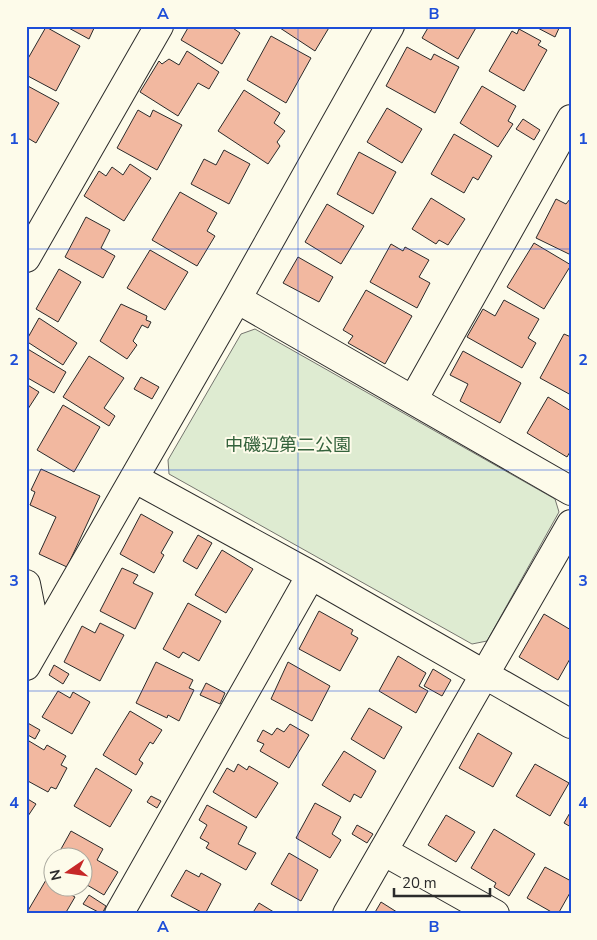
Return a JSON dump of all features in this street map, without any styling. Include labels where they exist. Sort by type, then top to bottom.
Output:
[{"type":"street","points":[[26,258],[159,26]]},
{"type":"street","points":[[32,655],[237,299],[390,26]]},
{"type":"street","points":[[413,400],[571,119]]},
{"type":"street","points":[[237,299],[571,491]]},
{"type":"street","points":[[134,478],[571,724]]},
{"type":"street","points":[[347,914],[571,524]]},
{"type":"street","points":[[119,914],[311,576]]},
{"type":"street","points":[[26,584],[32,655]]},
{"type":"street","points":[[383,851],[495,914]]},
{"type":"green space","name":"中磯辺第二公園","points":[[255,329],[555,499],[559,512],[487,641],[472,644],[169,474],[168,460],[241,334]]},
{"type":"building","points":[[65,26],[95,26],[89,39]]},
{"type":"building","points":[[189,26],[230,26],[240,33],[222,64],[181,40]]},
{"type":"building","points":[[277,26],[330,26],[315,51]]},
{"type":"building","points":[[429,26],[477,26],[458,59],[422,38]]},
{"type":"building","points":[[534,26],[560,26],[555,37]]},
{"type":"building","points":[[46,27],[80,46],[56,91],[26,75],[26,62]]},
{"type":"building","points":[[519,29],[541,41],[538,45],[547,50],[524,91],[489,71],[512,31],[517,34]]},
{"type":"building","points":[[271,36],[311,58],[286,103],[247,80]]},
{"type":"building","points":[[407,47],[431,60],[434,54],[459,67],[435,113],[386,86]]},
{"type":"building","points":[[187,51],[219,72],[209,89],[198,83],[178,116],[140,92],[159,61],[162,64],[169,59],[179,65]]},
{"type":"building","points":[[26,85],[59,103],[36,143],[26,137]]},
{"type":"building","points":[[482,86],[516,106],[508,121],[513,124],[498,147],[460,123]]},
{"type":"building","points":[[244,90],[280,113],[274,123],[285,131],[277,142],[280,146],[268,164],[218,131]]},
{"type":"building","points":[[387,108],[422,129],[402,163],[367,142]]},
{"type":"building","points":[[138,110],[150,117],[153,110],[182,125],[157,170],[117,148]]},
{"type":"building","points":[[523,119],[540,130],[534,140],[516,129]]},
{"type":"building","points":[[454,134],[492,156],[478,180],[473,177],[464,193],[431,174]]},
{"type":"building","points":[[224,150],[250,164],[229,204],[191,184],[204,159],[216,165]]},
{"type":"building","points":[[359,152],[396,172],[373,214],[337,194]]},
{"type":"building","points":[[130,164],[151,178],[124,221],[84,196],[99,171],[106,176],[112,167],[123,175]]},
{"type":"building","points":[[180,192],[217,213],[207,231],[215,236],[197,266],[152,240]]},
{"type":"building","points":[[431,198],[465,219],[448,245],[439,240],[436,244],[412,229]]},
{"type":"building","points":[[556,199],[566,204],[571,199],[571,255],[536,238]]},
{"type":"building","points":[[327,204],[364,226],[341,264],[305,242]]},
{"type":"building","points":[[86,217],[110,230],[101,248],[115,256],[103,278],[65,257]]},
{"type":"building","points":[[534,243],[571,265],[544,309],[507,287]]},
{"type":"building","points":[[391,244],[403,251],[405,247],[429,260],[419,277],[430,283],[417,308],[370,282]]},
{"type":"building","points":[[150,250],[188,272],[165,310],[127,288]]},
{"type":"building","points":[[298,257],[333,277],[319,302],[283,283]]},
{"type":"building","points":[[59,269],[81,282],[58,322],[36,309]]},
{"type":"building","points":[[366,290],[412,316],[385,364],[348,343],[353,336],[343,330]]},
{"type":"building","points":[[504,300],[539,319],[528,338],[536,343],[522,368],[467,337],[483,309],[495,316]]},
{"type":"building","points":[[121,304],[147,316],[146,320],[151,322],[148,328],[142,325],[133,341],[137,345],[127,359],[100,341]]},
{"type":"building","points":[[39,318],[77,343],[63,365],[26,341]]},
{"type":"building","points":[[564,334],[571,337],[571,395],[540,378]]},
{"type":"building","points":[[26,348],[66,372],[54,393],[26,377]]},
{"type":"building","points":[[463,351],[521,383],[500,423],[460,401],[468,384],[450,375]]},
{"type":"building","points":[[89,356],[124,378],[104,408],[115,416],[109,426],[63,397]]},
{"type":"building","points":[[141,377],[159,387],[152,399],[134,389]]},
{"type":"building","points":[[26,384],[39,392],[26,412]]},
{"type":"building","points":[[548,397],[571,411],[571,433],[569,435],[571,436],[571,450],[567,457],[527,433]]},
{"type":"building","points":[[63,405],[100,427],[74,472],[37,450]]},
{"type":"building","points":[[41,469],[100,496],[67,567],[39,554],[56,517],[30,505],[35,492],[31,490]]},
{"type":"building","points":[[141,514],[173,532],[161,553],[164,555],[154,573],[120,554]]},
{"type":"building","points":[[198,535],[212,543],[197,569],[183,561]]},
{"type":"building","points":[[222,550],[253,569],[226,613],[195,595]]},
{"type":"building","points":[[122,568],[138,575],[133,583],[153,593],[135,629],[100,611]]},
{"type":"building","points":[[188,603],[221,621],[199,661],[183,652],[179,658],[163,649]]},
{"type":"building","points":[[319,611],[353,630],[351,634],[358,638],[340,671],[299,649]]},
{"type":"building","points":[[544,614],[571,630],[571,657],[558,680],[519,657]]},
{"type":"building","points":[[100,623],[124,635],[100,681],[64,662],[82,626],[95,633]]},
{"type":"building","points":[[398,656],[426,673],[419,686],[428,691],[416,713],[379,691]]},
{"type":"building","points":[[156,662],[193,680],[189,688],[194,690],[179,721],[168,715],[167,718],[136,703]]},
{"type":"building","points":[[288,662],[330,686],[312,721],[271,699]]},
{"type":"building","points":[[54,665],[69,674],[63,684],[49,675]]},
{"type":"building","points":[[433,669],[451,680],[442,696],[424,686]]},
{"type":"building","points":[[206,683],[225,693],[220,704],[200,695]]},
{"type":"building","points":[[58,691],[70,698],[73,692],[90,702],[72,734],[42,717]]},
{"type":"building","points":[[369,708],[402,727],[384,759],[351,739]]},
{"type":"building","points":[[130,711],[162,730],[153,744],[150,742],[139,760],[143,763],[136,775],[103,755]]},
{"type":"building","points":[[26,722],[40,730],[35,739],[26,734]]},
{"type":"building","points":[[290,724],[309,735],[289,768],[260,751],[264,744],[257,741],[263,730],[272,735],[277,728],[284,732]]},
{"type":"building","points":[[478,733],[512,753],[493,787],[459,768]]},
{"type":"building","points":[[29,741],[44,750],[47,745],[66,756],[61,765],[67,768],[56,789],[51,787],[48,792],[26,780],[26,746]]},
{"type":"building","points":[[344,751],[376,771],[361,798],[354,794],[350,802],[322,785]]},
{"type":"building","points":[[238,764],[247,770],[249,766],[278,783],[256,818],[213,792],[227,768],[234,772]]},
{"type":"building","points":[[535,764],[569,783],[550,816],[516,796]]},
{"type":"building","points":[[96,768],[132,790],[110,827],[74,806]]},
{"type":"building","points":[[151,796],[161,801],[157,808],[147,802]]},
{"type":"building","points":[[26,798],[36,804],[26,819]]},
{"type":"building","points":[[315,803],[341,817],[332,834],[341,840],[330,858],[296,838]]},
{"type":"building","points":[[207,805],[247,827],[238,844],[256,853],[246,870],[206,848],[209,843],[200,838],[207,825],[199,820]]},
{"type":"building","points":[[571,811],[571,827],[564,823]]},
{"type":"building","points":[[446,815],[475,832],[456,862],[428,845]]},
{"type":"building","points":[[357,825],[373,834],[367,843],[352,834]]},
{"type":"building","points":[[494,829],[535,854],[509,896],[494,887],[496,883],[471,868]]},
{"type":"building","points":[[71,831],[103,849],[97,860],[118,872],[104,895],[92,888],[92,848],[62,848]]},
{"type":"building","points":[[289,853],[318,870],[301,901],[271,884]]},
{"type":"building","points":[[545,867],[571,881],[571,891],[558,914],[527,898]]},
{"type":"building","points":[[186,870],[199,877],[201,873],[221,884],[205,914],[171,896]]},
{"type":"building","points":[[42,887],[42,898],[74,898],[65,914],[26,914]]},
{"type":"building","points":[[92,897],[106,906],[102,914],[83,904],[87,898]]},
{"type":"building","points":[[381,902],[400,914],[374,914]]},
{"type":"building","points":[[259,903],[277,914],[252,914]]}]
